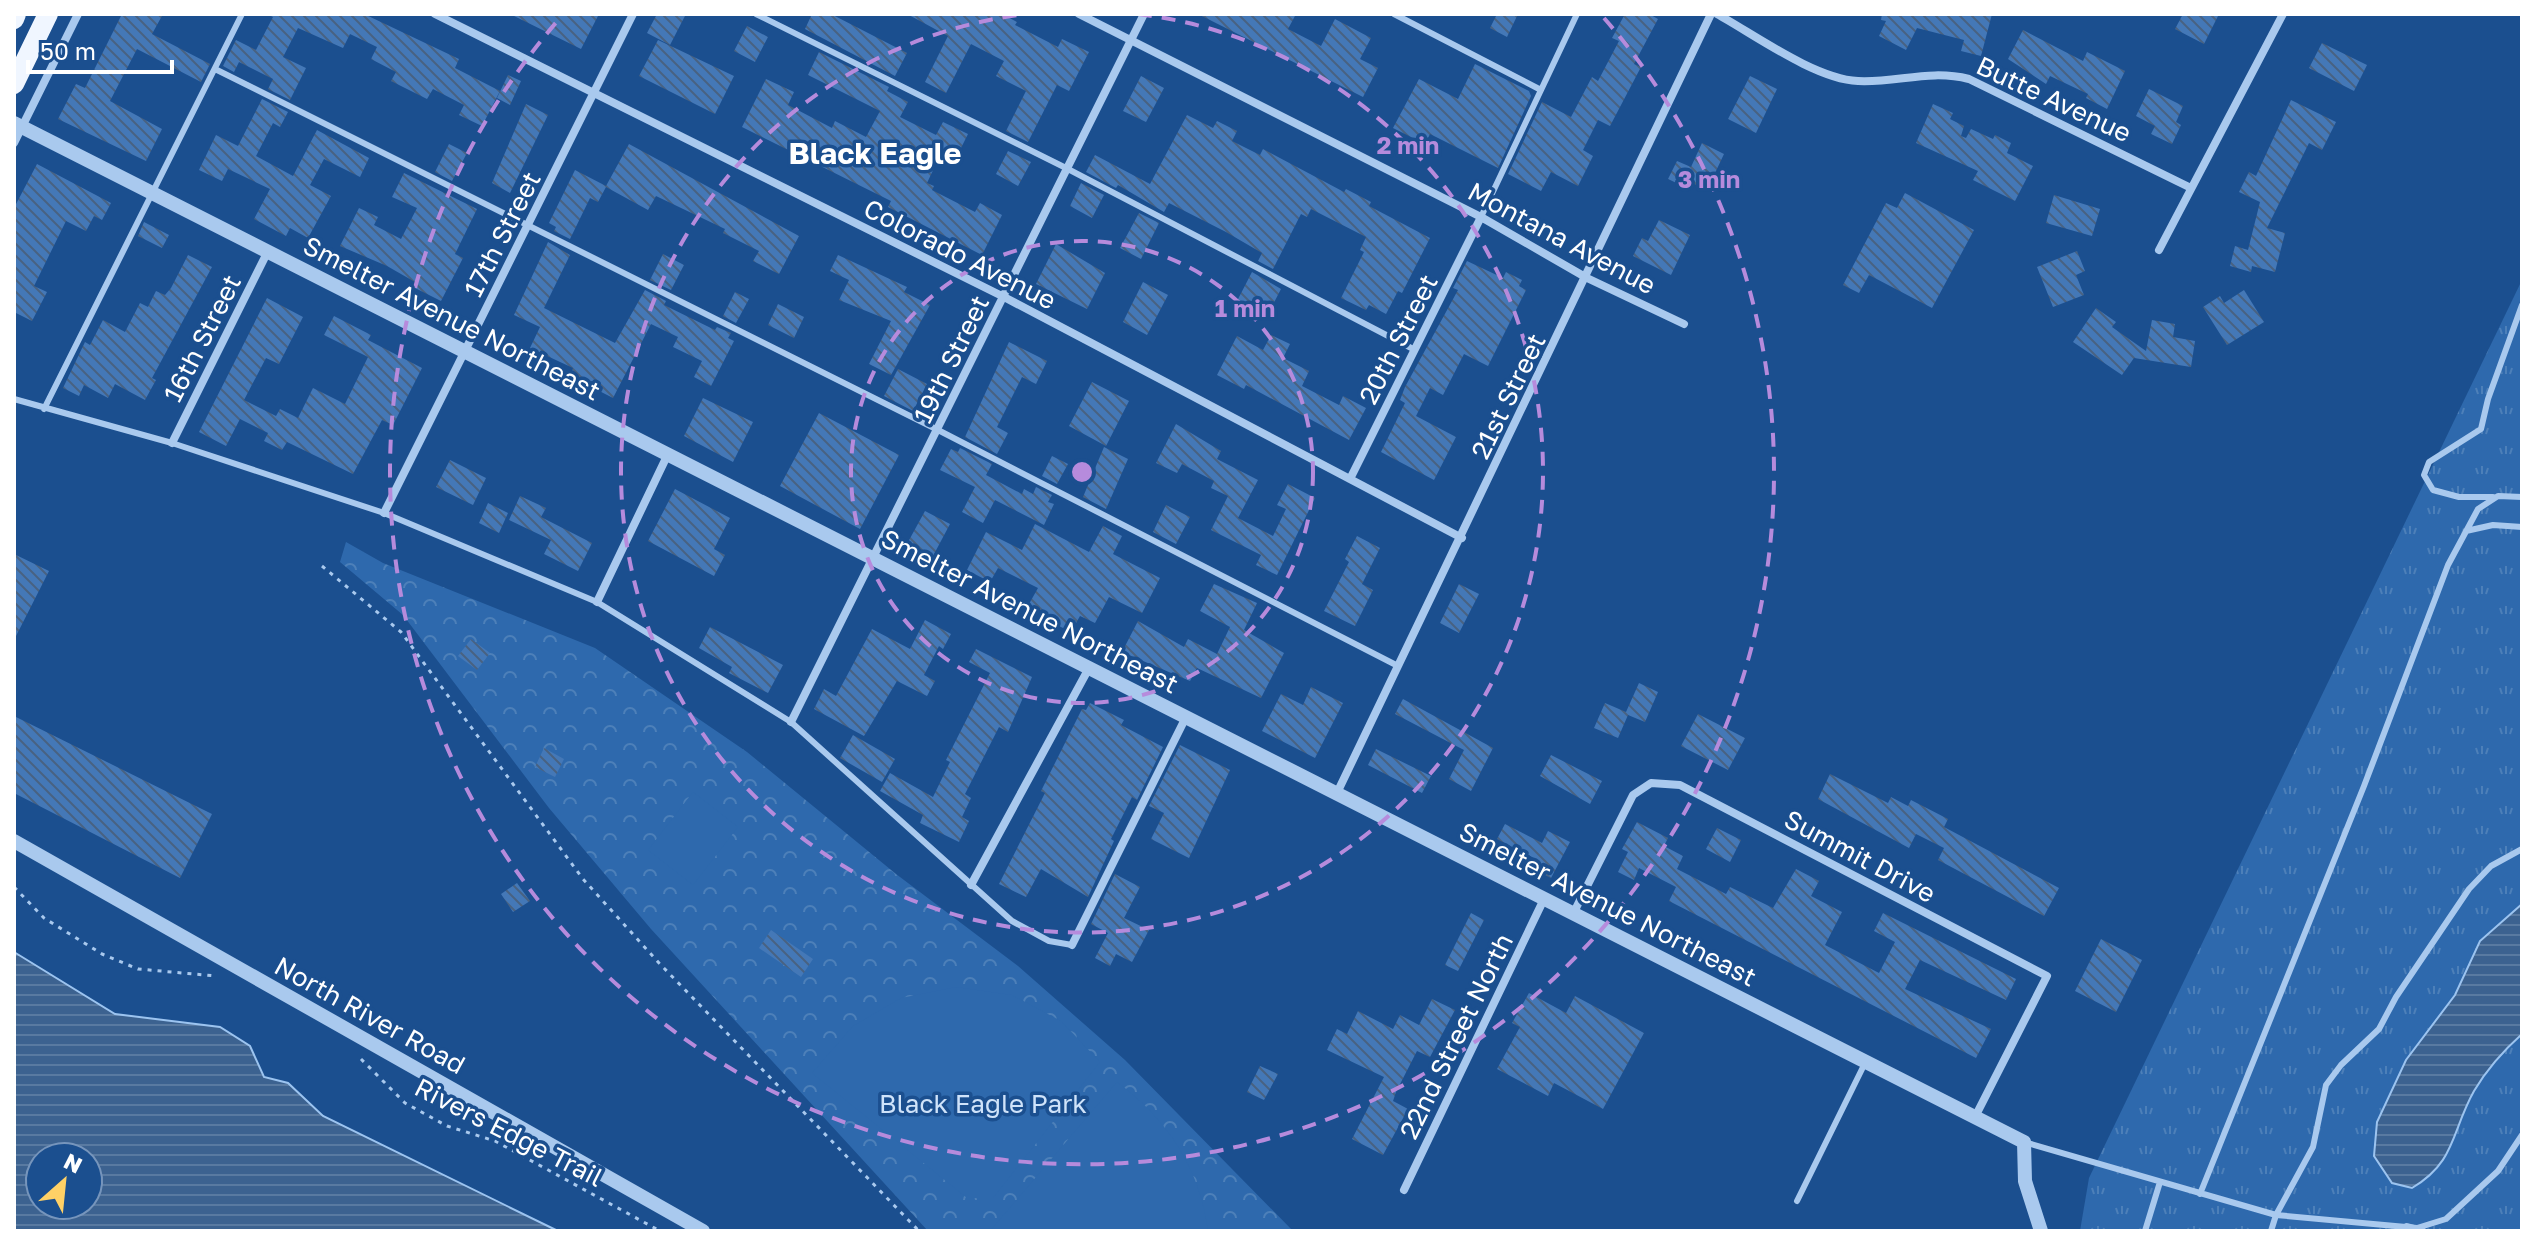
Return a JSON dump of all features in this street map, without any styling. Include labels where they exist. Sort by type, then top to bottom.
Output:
[{"type":"main road","points":[[14,84],[48,14]]},
{"type":"street","points":[[14,143],[18,125],[78,14]]},
{"type":"street","name":"Colorado Avenue","points":[[435,14],[1004,297],[1462,538]]},
{"type":"street","name":"17th Street","points":[[384,513],[633,14]]},
{"type":"street","name":"Montana Avenue","points":[[1079,14],[1481,217],[1587,278],[1684,324]]},
{"type":"street","name":"19th Street","points":[[791,722],[1144,14]]},
{"type":"street","name":"Butte Avenue","points":[[1714,14],[1832,75],[1857,81],[1944,73],[1969,79],[2191,188]]},
{"type":"street","name":"21st Street","points":[[1337,793],[1714,14]]},
{"type":"street","points":[[2159,250],[2283,14]]},
{"type":"street","name":"Smelter Avenue Northeast","points":[[18,125],[2024,1142]]},
{"type":"street","name":"20th Street","points":[[1350,479],[1481,217]]},
{"type":"street","name":"16th Street","points":[[172,443],[268,251]]},
{"type":"street","points":[[597,602],[667,456]]},
{"type":"street","points":[[971,885],[1089,668]]},
{"type":"street","points":[[1072,945],[1186,717]]},
{"type":"street","name":"Summit Drive","points":[[1574,912],[1633,795],[1651,783],[1680,785],[2047,976],[1975,1117]]},
{"type":"street","name":"North River Road","points":[[14,841],[703,1231]]},
{"type":"street","name":"22nd Street North","points":[[1404,1190],[1544,899]]},
{"type":"street","points":[[2024,1142],[2025,1181],[2041,1231]]},
{"type":"street","points":[[2407,1227],[2422,1231]]},
{"type":"lane","points":[[44,409],[150,191],[242,14]]},
{"type":"lane","points":[[756,14],[1066,168],[1415,350]]},
{"type":"lane","points":[[1394,14],[1541,90]]},
{"type":"lane","points":[[1481,217],[1577,14]]},
{"type":"lane","points":[[215,69],[938,430],[1398,666]]},
{"type":"lane","points":[[2522,305],[2481,429],[2429,462],[2424,475],[2433,490],[2459,497],[2522,497]]},
{"type":"lane","points":[[14,399],[172,443],[384,513],[597,602],[791,722],[1012,921],[1049,941],[1072,945]]},
{"type":"lane","points":[[2200,1194],[2364,786],[2448,565],[2478,509],[2496,497]]},
{"type":"lane","points":[[2466,531],[2493,525],[2522,527]]},
{"type":"lane","points":[[2271,1231],[2276,1215],[2313,1147],[2326,1085],[2341,1065],[2379,1029],[2396,997],[2469,889],[2491,866],[2522,849]]},
{"type":"lane","points":[[1797,1201],[1866,1061]]},
{"type":"lane","points":[[2024,1142],[2276,1215],[2417,1228],[2446,1219],[2498,1171],[2522,1135]]},
{"type":"lane","points":[[2145,1231],[2160,1182]]},
{"type":"path","points":[[322,566],[401,632],[583,879],[659,963],[919,1231]]},
{"type":"path","points":[[14,887],[44,918],[102,954],[138,969],[217,976]]},
{"type":"path","name":"Rivers Edge Trail","points":[[360,1057],[405,1103],[447,1126],[495,1141],[660,1231]]},
{"type":"green space","points":[[2522,280],[2522,1231],[2080,1231],[2089,1178]]},
{"type":"green space","name":"Black Eagle Park","points":[[346,542],[383,563],[595,648],[747,752],[896,874],[1018,966],[1125,1060],[1293,1231],[928,1231],[651,929],[549,808],[403,615],[340,562]]},
{"type":"green space","points":[[693,792],[738,827],[693,885],[648,850]]},
{"type":"green space","points":[[956,987],[1012,995],[1061,1021],[1100,1062],[993,1198],[967,1198],[812,1073],[853,1026],[901,998]]},
{"type":"green space","points":[[1117,1082],[1151,1112],[1178,1147],[1197,1186],[1208,1231],[990,1231]]},
{"type":"shaded area","points":[[2522,904],[2522,1034],[2479,1083],[2437,1168],[2412,1188],[2392,1183],[2374,1156],[2377,1122],[2406,1060],[2455,995],[2480,941]]},
{"type":"shaded area","points":[[14,952],[115,1014],[220,1027],[250,1046],[264,1077],[288,1083],[323,1116],[558,1231],[14,1231]]},
{"type":"building","points":[[122,14],[163,14],[152,34],[210,64],[201,82],[137,49],[110,101],[162,129],[146,161],[58,119],[76,84],[85,88]]},
{"type":"building","points":[[267,14],[364,14],[459,59],[455,68],[500,91],[482,126],[459,115],[464,105],[433,89],[427,99],[391,81],[396,72],[371,59],[377,47],[350,34],[343,48],[298,28],[283,57],[306,68],[290,100],[268,89],[273,79],[239,62],[234,72],[223,66],[236,40],[256,50],[273,17]]},
{"type":"building","points":[[510,14],[599,14],[581,49]]},
{"type":"building","points":[[657,14],[686,14],[670,45],[647,33]]},
{"type":"building","points":[[812,14],[831,14],[907,53],[895,76],[805,29]]},
{"type":"building","points":[[907,14],[1002,14],[1017,22],[1015,25],[1058,47],[1062,39],[1089,52],[1069,91],[1057,85],[1028,142],[1006,131],[1026,91],[996,76],[1004,61],[971,44],[946,93],[925,82],[948,36]]},
{"type":"building","points":[[1198,14],[1296,14],[1288,29],[1321,46],[1335,19],[1371,38],[1360,59],[1378,68],[1363,97]]},
{"type":"building","points":[[1497,14],[1518,14],[1507,37],[1490,28]]},
{"type":"building","points":[[1625,14],[1649,14],[1658,19],[1634,64],[1641,67],[1610,126],[1598,120],[1583,150],[1593,156],[1578,186],[1551,172],[1541,191],[1508,174],[1542,102],[1571,117],[1592,77],[1598,81],[1619,41],[1612,38]]},
{"type":"building","points":[[1882,14],[1992,14],[1981,56],[1961,51],[1964,40],[1917,28],[1906,50],[1879,36],[1886,21],[1881,20]]},
{"type":"building","points":[[2183,14],[2219,14],[2204,44],[2175,29]]},
{"type":"building","points":[[747,26],[768,37],[755,62],[734,51]]},
{"type":"building","points":[[2023,30],[2083,61],[2087,52],[2125,71],[2107,109],[2086,98],[2088,94],[2050,76],[2046,84],[2008,59]]},
{"type":"building","points":[[658,40],[734,76],[715,114],[639,76]]},
{"type":"building","points":[[2322,43],[2367,65],[2354,91],[2309,68]]},
{"type":"building","points":[[819,52],[889,87],[887,91],[908,102],[900,117],[936,135],[943,122],[968,134],[956,158],[942,151],[927,183],[934,186],[932,190],[975,212],[980,203],[1002,215],[982,255],[888,207],[891,201],[742,127],[766,79],[794,92],[788,105],[832,128],[835,121],[866,137],[880,111],[808,75]]},
{"type":"building","points":[[1475,64],[1529,91],[1531,96],[1498,168],[1430,134],[1425,144],[1393,128],[1419,79],[1458,99]]},
{"type":"building","points":[[508,75],[521,81],[510,105],[497,98]]},
{"type":"building","points":[[1141,76],[1164,88],[1146,122],[1123,111]]},
{"type":"building","points":[[1750,76],[1777,89],[1756,133],[1728,119]]},
{"type":"building","points":[[2149,89],[2183,106],[2176,122],[2181,125],[2172,144],[2151,134],[2155,126],[2136,116]]},
{"type":"building","points":[[262,99],[288,112],[280,127],[273,123],[256,156],[293,176],[317,130],[369,158],[360,177],[324,159],[310,185],[331,196],[308,238],[290,228],[286,236],[254,219],[270,189],[228,169],[222,181],[199,170],[216,135],[238,146]]},
{"type":"building","points":[[2291,100],[2336,122],[2322,150],[2309,143],[2267,228],[2285,233],[2275,272],[2252,266],[2251,272],[2230,266],[2235,246],[2248,250],[2260,202],[2239,192],[2249,172],[2256,176]]},
{"type":"building","points":[[526,104],[548,115],[510,193],[492,183]]},
{"type":"building","points":[[1933,104],[1953,113],[1950,119],[1964,126],[1961,136],[1966,138],[1971,129],[1993,139],[1995,135],[2011,143],[2007,153],[2033,166],[2015,201],[1973,180],[1978,171],[1916,143]]},
{"type":"building","points":[[1187,115],[1213,128],[1217,121],[1237,131],[1232,141],[1260,155],[1263,149],[1344,192],[1346,189],[1371,202],[1369,206],[1430,238],[1402,293],[1398,291],[1386,314],[1369,305],[1366,310],[1341,298],[1364,252],[1360,250],[1366,237],[1311,209],[1307,217],[1301,214],[1273,269],[1258,261],[1262,253],[1226,232],[1169,203],[1164,212],[1118,185],[1116,188],[1086,172],[1095,155],[1150,184]]},
{"type":"building","points":[[1702,143],[1724,154],[1707,190],[1690,182],[1687,188],[1668,179],[1677,161],[1691,167]]},
{"type":"building","points":[[449,144],[467,153],[452,181],[435,172]]},
{"type":"building","points":[[629,144],[799,236],[779,274],[753,261],[759,251],[723,233],[725,229],[656,196],[648,210],[606,187],[598,202],[590,198],[570,239],[554,231],[556,227],[549,223],[575,170],[606,186]]},
{"type":"building","points":[[1008,151],[1031,162],[1018,186],[996,174]]},
{"type":"building","points":[[37,164],[111,203],[102,220],[94,216],[86,231],[66,221],[34,286],[47,292],[32,321],[14,312],[14,208]]},
{"type":"building","points":[[404,173],[477,209],[455,254],[463,258],[441,301],[413,287],[415,282],[387,266],[340,246],[359,208],[378,217],[374,225],[401,239],[417,208],[392,197]]},
{"type":"building","points":[[1081,183],[1104,195],[1092,218],[1070,206]]},
{"type":"building","points":[[1905,193],[1974,230],[1932,308],[1869,275],[1859,293],[1843,285],[1886,203],[1897,208]]},
{"type":"building","points":[[2054,195],[2100,209],[2092,236],[2046,223]]},
{"type":"building","points":[[1139,213],[1159,223],[1141,259],[1120,248]]},
{"type":"building","points":[[1659,220],[1690,235],[1671,275],[1633,256],[1642,238],[1648,241]]},
{"type":"building","points":[[144,222],[169,235],[162,248],[138,236]]},
{"type":"building","points":[[548,242],[570,255],[544,308],[615,343],[645,290],[666,301],[664,305],[715,330],[717,327],[731,333],[728,338],[734,341],[711,386],[694,377],[702,361],[673,347],[678,337],[651,324],[613,398],[570,376],[573,368],[530,348],[540,327],[514,315]]},
{"type":"building","points":[[1056,244],[1105,273],[1087,309],[1036,284]]},
{"type":"building","points":[[2077,251],[2085,271],[2076,275],[2084,295],[2053,307],[2037,267]]},
{"type":"building","points":[[663,254],[684,265],[671,290],[650,280]]},
{"type":"building","points":[[188,255],[212,267],[152,378],[156,380],[145,400],[115,384],[108,398],[84,385],[79,396],[63,388],[85,342],[90,345],[103,320],[125,332],[140,303],[148,307],[156,291],[165,295],[171,288]]},
{"type":"building","points":[[838,255],[907,287],[904,292],[930,305],[891,375],[869,364],[891,321],[839,300],[849,280],[830,271]]},
{"type":"building","points":[[1467,261],[1503,278],[1506,272],[1522,280],[1519,286],[1526,290],[1488,366],[1464,354],[1443,395],[1430,388],[1416,416],[1456,437],[1434,480],[1381,452],[1405,403],[1400,400],[1405,387],[1458,290],[1453,288]]},
{"type":"building","points":[[1252,272],[1281,289],[1267,316],[1237,301]]},
{"type":"building","points":[[1143,282],[1168,295],[1147,335],[1123,322]]},
{"type":"building","points":[[2244,290],[2264,322],[2227,345],[2203,307],[2220,296],[2224,303]]},
{"type":"building","points":[[735,292],[749,299],[736,323],[723,316]]},
{"type":"building","points":[[267,298],[303,317],[279,364],[266,358],[244,400],[276,416],[280,409],[298,418],[313,388],[345,404],[368,357],[324,335],[334,316],[371,335],[368,340],[422,368],[393,425],[382,420],[353,474],[287,442],[282,450],[264,441],[268,433],[240,419],[226,446],[199,432]]},
{"type":"building","points":[[778,304],[804,317],[794,338],[768,325]]},
{"type":"building","points":[[2096,308],[2116,322],[2112,327],[2146,351],[2152,320],[2175,324],[2173,337],[2195,341],[2191,367],[2134,358],[2122,375],[2073,342]]},
{"type":"building","points":[[1271,335],[1290,344],[1283,358],[1309,371],[1302,386],[1339,405],[1343,396],[1366,408],[1349,440],[1246,385],[1244,389],[1217,375],[1237,336],[1263,350]]},
{"type":"building","points":[[1009,342],[1047,361],[1036,384],[1022,377],[997,427],[1008,433],[997,454],[965,437]]},
{"type":"building","points":[[898,369],[927,384],[913,411],[884,396]]},
{"type":"building","points":[[1092,382],[1129,401],[1106,446],[1069,426]]},
{"type":"building","points":[[703,398],[753,422],[733,462],[684,436]]},
{"type":"building","points":[[819,413],[899,455],[860,529],[780,486]]},
{"type":"building","points":[[1176,424],[1221,451],[1217,459],[1258,480],[1238,518],[1273,536],[1286,509],[1277,505],[1288,484],[1315,498],[1277,575],[1256,565],[1261,555],[1211,530],[1228,496],[1211,488],[1214,481],[1182,464],[1177,473],[1156,463]]},
{"type":"building","points":[[1104,447],[1128,459],[1106,509],[1083,497]]},
{"type":"building","points":[[960,448],[992,464],[986,475],[1022,494],[1024,489],[1033,494],[1036,487],[1052,495],[1048,502],[1054,504],[1044,525],[995,500],[983,523],[962,512],[975,487],[940,470],[951,449],[958,452]]},
{"type":"building","points":[[1052,456],[1068,464],[1057,484],[1042,476]]},
{"type":"building","points":[[450,460],[486,478],[473,505],[436,487]]},
{"type":"building","points":[[675,489],[730,518],[714,549],[725,555],[714,576],[648,541]]},
{"type":"building","points":[[520,496],[546,508],[541,517],[592,543],[578,571],[544,554],[551,540],[509,520]]},
{"type":"building","points":[[488,503],[508,513],[499,533],[479,523]]},
{"type":"building","points":[[1166,505],[1190,517],[1176,544],[1153,532]]},
{"type":"building","points":[[925,511],[950,524],[933,556],[908,542]]},
{"type":"building","points":[[1035,524],[1089,552],[1103,526],[1122,536],[1113,554],[1160,578],[1142,613],[1109,597],[1095,623],[1080,616],[1071,632],[1051,622],[1054,617],[1029,604],[1038,588],[998,568],[990,582],[967,570],[986,532],[1022,550]]},
{"type":"building","points":[[1357,536],[1380,548],[1362,584],[1373,590],[1355,626],[1324,611],[1349,562],[1345,559]]},
{"type":"building","points":[[14,554],[49,571],[14,640]]},
{"type":"building","points":[[1214,584],[1257,603],[1244,630],[1284,653],[1261,698],[1197,668],[1190,681],[1122,652],[1138,621],[1184,647],[1188,639],[1217,654],[1230,627],[1200,611]]},
{"type":"building","points":[[1459,584],[1479,594],[1459,633],[1440,623]]},
{"type":"building","points":[[925,620],[951,634],[943,649],[939,646],[924,675],[935,681],[927,696],[897,681],[864,736],[814,709],[824,689],[836,696],[872,629],[910,649]]},
{"type":"building","points":[[710,627],[783,665],[768,693],[729,673],[732,667],[699,648]]},
{"type":"building","points":[[471,639],[490,653],[477,670],[458,656]]},
{"type":"building","points":[[976,649],[1032,677],[1008,732],[999,727],[965,794],[971,798],[962,817],[969,821],[959,842],[920,823],[923,815],[880,791],[890,773],[933,797],[950,762],[946,760],[990,673],[969,662]]},
{"type":"building","points":[[1639,683],[1658,692],[1645,722],[1628,715],[1618,738],[1594,728],[1605,703],[1626,712]]},
{"type":"building","points":[[1311,687],[1343,703],[1315,758],[1262,731],[1281,694],[1303,705]]},
{"type":"building","points":[[1403,699],[1493,748],[1471,791],[1449,779],[1464,750],[1395,714]]},
{"type":"building","points":[[1090,703],[1124,720],[1121,725],[1163,747],[1137,800],[1132,797],[1111,839],[1114,841],[1088,897],[1041,869],[1026,897],[999,884],[1045,793],[1041,791],[1082,709],[1086,710]]},
{"type":"building","points":[[1698,714],[1745,738],[1728,770],[1681,746]]},
{"type":"building","points":[[14,716],[212,814],[180,878],[14,793]]},
{"type":"building","points":[[853,735],[895,759],[882,782],[840,758]]},
{"type":"building","points":[[1180,745],[1230,770],[1189,858],[1151,839],[1164,813],[1149,806]]},
{"type":"building","points":[[544,748],[564,759],[555,777],[535,767]]},
{"type":"building","points":[[1376,749],[1431,776],[1422,793],[1368,765]]},
{"type":"building","points":[[1551,755],[1602,781],[1590,804],[1540,776]]},
{"type":"building","points":[[1830,774],[1888,803],[1891,797],[1908,806],[1911,800],[1948,819],[1944,827],[2059,888],[2044,916],[1938,860],[1944,848],[1916,834],[1909,848],[1818,799]]},
{"type":"building","points":[[1637,822],[1668,838],[1664,846],[1683,856],[1677,869],[1726,894],[1730,887],[1773,908],[1796,869],[1819,881],[1811,896],[1842,912],[1825,945],[1879,973],[1895,942],[1874,931],[1883,913],[2016,979],[2006,1000],[1920,960],[1905,989],[1991,1029],[1976,1058],[1669,901],[1676,887],[1639,868],[1634,880],[1618,872],[1628,852],[1622,849]]},
{"type":"building","points":[[1505,824],[1542,843],[1548,831],[1570,842],[1551,878],[1529,867],[1534,858],[1497,839]]},
{"type":"building","points":[[1717,828],[1741,840],[1730,862],[1706,849]]},
{"type":"building","points":[[1115,874],[1140,887],[1124,918],[1149,930],[1132,962],[1116,954],[1110,966],[1095,958],[1108,933],[1091,924]]},
{"type":"building","points":[[517,883],[530,901],[513,912],[501,894]]},
{"type":"building","points":[[1471,913],[1484,920],[1458,971],[1445,965]]},
{"type":"building","points":[[771,930],[813,959],[801,977],[759,948]]},
{"type":"building","points":[[2101,939],[2142,960],[2116,1012],[2075,991]]},
{"type":"building","points":[[1529,993],[1566,1013],[1575,996],[1644,1033],[1603,1109],[1554,1083],[1548,1096],[1497,1069],[1520,1027],[1512,1023]]},
{"type":"building","points":[[1432,999],[1455,1010],[1430,1057],[1417,1051],[1396,1092],[1393,1101],[1408,1109],[1383,1155],[1352,1139],[1384,1077],[1327,1050],[1337,1029],[1347,1034],[1358,1011],[1393,1029],[1400,1015],[1419,1025]]},
{"type":"building","points":[[1260,1066],[1278,1074],[1264,1100],[1247,1092]]},
{"type":"district","name":"Black Eagle","points":[[875,153]]}]
